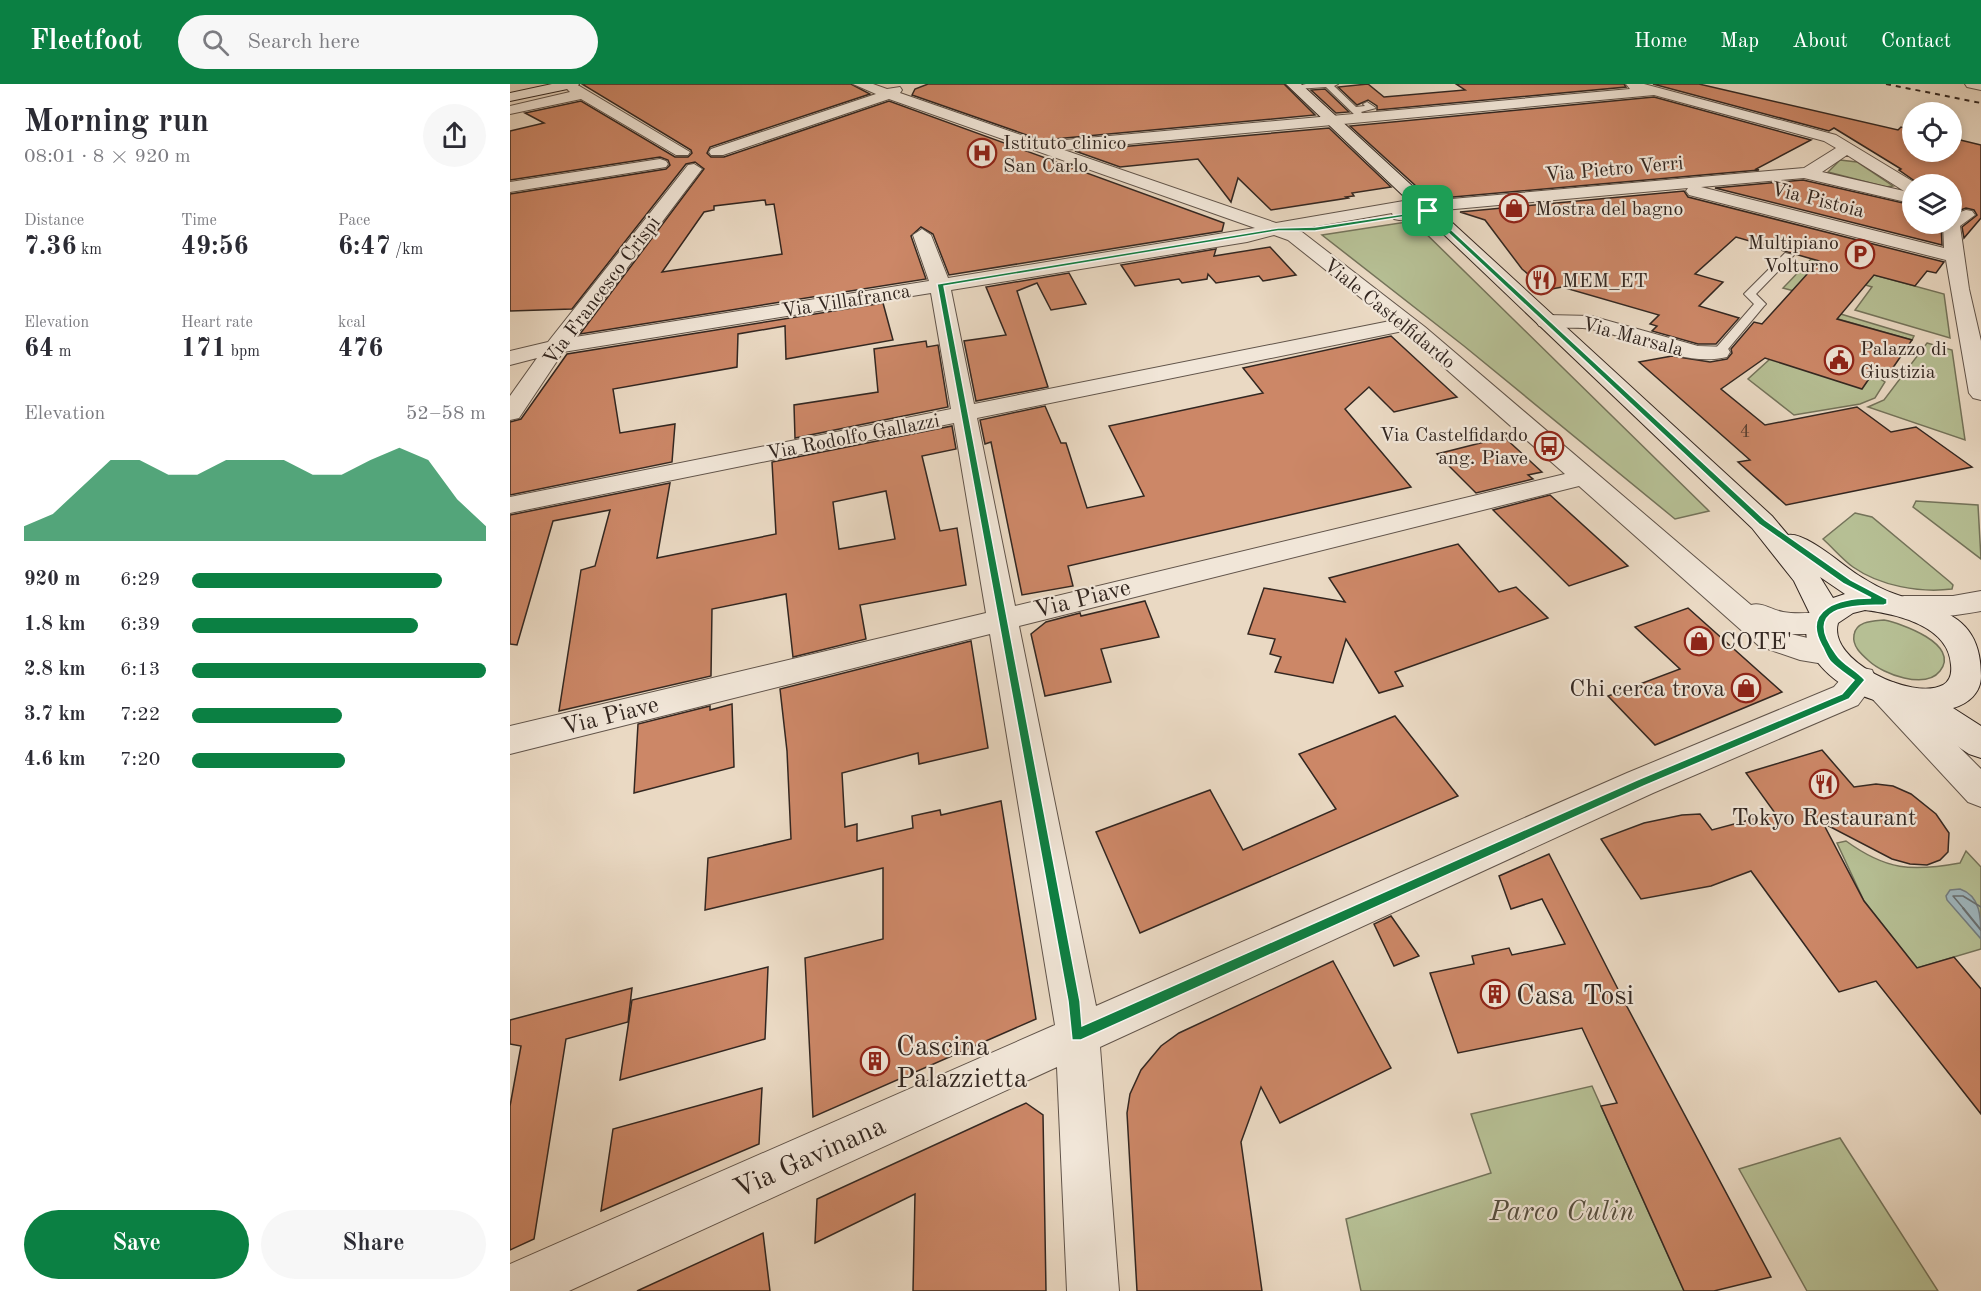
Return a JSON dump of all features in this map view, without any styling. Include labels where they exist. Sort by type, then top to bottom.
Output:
[{"type":"street","name":"Viale Castelfidardo","points":[[860,84],[1295,236],[1407,324],[1770,638],[1800,649],[1830,654]]},
{"type":"street","points":[[1628,84],[1826,137],[1902,183]]},
{"type":"street","points":[[1972,84],[1981,86]]},
{"type":"street","name":"Via Francesco Crispi","points":[[660,164],[665,157],[682,152],[703,150],[717,152],[882,98],[887,93],[909,86]]},
{"type":"street","points":[[1295,86],[1762,522],[1801,568],[1818,597],[1823,618]]},
{"type":"street","points":[[510,97],[574,87],[682,152]]},
{"type":"street","points":[[510,110],[574,87]]},
{"type":"street","points":[[1045,148],[1332,120],[1361,110],[1653,90]]},
{"type":"street","points":[[1804,173],[1813,171],[1847,148]]},
{"type":"street","name":"Via Francesco Crispi","points":[[510,413],[556,346],[694,169],[716,162],[720,155],[717,152]]},
{"type":"street","points":[[510,187],[660,164],[672,170],[694,169]]},
{"type":"street","points":[[1804,173],[1902,196]]},
{"type":"street","name":"Via Pietro Verri","points":[[1278,229],[1315,229],[1440,205],[1804,173]]},
{"type":"street","name":"Via Pistoia","points":[[1670,185],[1955,257]]},
{"type":"street","points":[[1966,215],[1952,224],[1959,289],[1972,318],[1981,393]]},
{"type":"street","name":"Via Villafranca","points":[[510,358],[556,346],[1278,229]]},
{"type":"street","points":[[922,235],[940,284],[1075,1007],[1093,1291]]},
{"type":"street","name":"Via Marsala","points":[[1547,321],[1591,322],[1697,353],[1719,352]]},
{"type":"street","name":"Via Rodolfo Gallazzi","points":[[510,505],[1407,324]]},
{"type":"street","points":[[510,365],[538,372]]},
{"type":"street","name":"Via Piave","points":[[510,740],[1001,618],[1585,477]]},
{"type":"street","points":[[1762,522],[1848,582],[1942,624],[1957,636],[1968,650],[1978,673],[1967,691],[1950,699],[1928,701],[1885,690]]},
{"type":"street","name":"Viale Castelfidardo","points":[[1725,597],[1759,615],[1781,623],[1823,618]]},
{"type":"street","points":[[1981,601],[1953,606],[1848,602],[1835,606],[1823,618],[1819,632],[1830,654],[1885,690],[1981,744]]},
{"type":"street","points":[[1885,690],[1981,792]]},
{"type":"street","name":"Via Gavinana","points":[[510,1291],[1641,783],[1846,696],[1885,690]]},
{"type":"lane","points":[[1295,86],[1334,84]]},
{"type":"lane","points":[[1328,85],[1361,110]]},
{"type":"lane","points":[[1719,352],[1760,304],[1750,294],[1789,255]]},
{"type":"green space","points":[[1840,160],[1857,162],[1893,186],[1886,187],[1828,172]]},
{"type":"green space","points":[[1413,221],[1709,511],[1675,519],[1464,346],[1322,235]]},
{"type":"green space","points":[[1812,258],[1944,294],[1950,338],[1855,310],[1872,287],[1853,281],[1794,291],[1783,288]]},
{"type":"green space","points":[[1814,306],[1914,336],[1912,340],[1810,311]]},
{"type":"green space","points":[[1927,343],[1952,350],[1965,440],[1868,407],[1884,400]]},
{"type":"green space","points":[[1770,359],[1845,366],[1859,369],[1885,382],[1875,398],[1860,404],[1794,415],[1748,379]]},
{"type":"green space","points":[[1916,501],[1978,505],[1981,559],[1913,507]]},
{"type":"green space","points":[[1855,513],[1872,517],[1950,582],[1953,585],[1952,589],[1927,590],[1901,587],[1875,579],[1849,564],[1823,539]]},
{"type":"green space","points":[[1884,620],[1914,630],[1936,644],[1942,652],[1944,661],[1940,671],[1933,677],[1915,680],[1884,671],[1866,658],[1854,643],[1855,630],[1861,624]]},
{"type":"green space","points":[[1846,841],[1874,858],[1913,868],[1960,863],[1966,851],[1981,867],[1981,949],[1917,968],[1864,901],[1837,843]]},
{"type":"green space","name":"Parco Culin","points":[[1592,1086],[1684,1291],[1361,1291],[1346,1219],[1491,1173],[1471,1114]]},
{"type":"green space","points":[[1840,1138],[1938,1291],[1807,1291],[1739,1169]]},
{"type":"water","points":[[1960,889],[1967,892],[1976,902],[1980,916],[1981,939],[1947,900],[1946,896],[1950,890]]},
{"type":"building","points":[[582,84],[851,84],[870,94],[710,147],[707,153],[711,157],[724,157],[889,101],[1224,223],[1222,231],[949,275],[933,234],[921,227],[911,236],[926,279],[580,334],[704,169],[695,162],[686,164],[572,309],[510,311],[510,194],[666,169],[670,165],[668,160],[660,157],[510,180],[510,131],[544,123],[525,113],[581,101],[675,157],[688,157],[692,153],[691,150]],"holes":[[[765,200],[766,205],[774,204],[782,254],[662,272],[704,212],[714,210],[714,206]]]},
{"type":"building","points":[[928,84],[1284,84],[1315,115],[1054,139],[1047,142],[912,95],[915,89]]},
{"type":"building","points":[[1368,84],[1384,97],[1465,90],[1456,84],[1624,84],[1626,87],[1377,110],[1377,106],[1368,100],[1357,105],[1338,87]]},
{"type":"building","points":[[1653,84],[1699,84],[1898,130],[1902,127],[1902,162],[1962,162],[1962,140],[1981,145],[1981,218],[1964,238],[1962,227],[1977,215],[1974,210],[1962,209],[1962,174],[1905,174],[1899,170],[1901,169],[1834,128],[1829,131]]},
{"type":"building","points":[[1325,89],[1349,112],[1336,113],[1311,90]]},
{"type":"building","points":[[1654,97],[1811,140],[1756,169],[1759,170],[1453,197],[1416,186],[1350,126]]},
{"type":"building","points":[[1329,128],[1391,187],[1352,193],[1354,196],[1346,197],[1348,198],[1271,210],[1238,178],[1231,202],[1198,159],[1120,167],[1075,151]]},
{"type":"building","points":[[1803,180],[1902,203],[1902,234],[1941,234],[1942,245],[1715,188]]},
{"type":"building","points":[[1684,191],[1688,197],[1944,262],[1936,273],[1927,271],[1915,286],[1874,275],[1837,319],[1912,340],[1890,372],[1877,367],[1862,389],[1765,358],[1721,389],[1765,425],[1857,407],[1891,432],[1916,427],[1972,467],[1786,505],[1738,462],[1750,460],[1639,362],[1672,356],[1710,362],[1727,359],[1732,353],[1731,349],[1754,322],[1762,324],[1819,261],[1736,237],[1695,274],[1723,282],[1699,306],[1739,318],[1716,344],[1698,344],[1652,331],[1657,326],[1650,324],[1659,315],[1562,287],[1547,290],[1522,269],[1485,220],[1460,212]]},
{"type":"building","points":[[1270,247],[1296,275],[1263,281],[1259,276],[1216,283],[1208,274],[1207,279],[1182,283],[1179,279],[1135,286],[1121,265],[1216,249],[1214,256]]},
{"type":"building","points":[[1069,273],[1086,304],[1051,310],[1037,283],[1017,291],[1048,387],[976,401],[964,341],[1006,335],[986,287]]},
{"type":"building","points":[[883,303],[893,340],[786,359],[785,326],[738,334],[737,367],[613,389],[620,433],[675,424],[672,462],[510,495],[510,422],[521,419],[567,354]]},
{"type":"building","points":[[1391,336],[1457,397],[1394,412],[1369,387],[1345,409],[1411,487],[1068,566],[1073,586],[1022,595],[991,442],[985,444],[980,420],[1045,406],[1061,443],[1066,443],[1087,508],[1144,496],[1109,426],[1263,393],[1243,368]]},
{"type":"building","points":[[926,341],[927,347],[938,345],[948,407],[795,438],[794,405],[878,392],[874,349]]},
{"type":"building","points":[[952,426],[956,449],[922,456],[940,531],[957,528],[966,585],[860,605],[866,639],[793,657],[786,594],[712,609],[711,676],[559,711],[581,570],[595,566],[610,510],[553,521],[517,645],[510,644],[510,515],[670,483],[657,558],[776,534],[772,462]],"holes":[[[886,491],[895,539],[839,549],[833,502]]]},
{"type":"building","points":[[1504,437],[1542,472],[1528,475],[1533,479],[1476,493],[1437,454]]},
{"type":"building","points":[[1550,495],[1628,566],[1569,586],[1493,510]]},
{"type":"building","points":[[1458,544],[1499,592],[1516,587],[1548,618],[1395,672],[1403,686],[1379,693],[1346,639],[1333,683],[1275,672],[1281,657],[1270,654],[1275,639],[1248,634],[1264,588],[1345,602],[1329,578]]},
{"type":"building","points":[[1145,601],[1159,637],[1101,649],[1111,682],[1045,696],[1031,634],[1046,622]]},
{"type":"building","points":[[1688,608],[1782,692],[1655,745],[1608,696],[1680,669],[1635,627]]},
{"type":"building","points":[[971,641],[988,748],[919,764],[918,753],[842,773],[845,827],[857,824],[857,841],[913,828],[912,816],[940,810],[941,815],[1001,801],[1036,1019],[813,1117],[805,958],[883,939],[883,868],[705,910],[708,858],[791,839],[787,751],[780,689]]},
{"type":"building","points":[[732,704],[734,767],[634,793],[638,724],[710,706],[710,710]]},
{"type":"building","points":[[1395,716],[1458,796],[1140,933],[1096,832],[1210,790],[1243,850],[1336,809],[1299,754]]},
{"type":"building","points":[[1822,750],[1854,787],[1876,784],[1893,786],[1911,794],[1936,814],[1949,833],[1948,852],[1940,860],[1927,865],[1910,864],[1892,859],[1823,823],[1864,901],[1917,968],[1954,957],[1981,989],[1981,1114],[1876,981],[1839,992],[1751,871],[1711,886],[1641,899],[1601,839],[1644,823],[1682,815],[1700,814],[1712,830],[1775,813],[1746,773]]},
{"type":"building","points":[[1549,854],[1624,1001],[1771,1277],[1714,1291],[1684,1291],[1601,1106],[1617,1103],[1582,1028],[1458,1053],[1430,973],[1474,964],[1472,956],[1509,948],[1512,955],[1565,944],[1542,899],[1511,909],[1499,876]]},
{"type":"building","points":[[1391,916],[1419,956],[1394,966],[1374,924]]},
{"type":"building","points":[[1333,961],[1391,1068],[1280,1123],[1261,1087],[1241,1142],[1262,1291],[1137,1291],[1127,1113],[1130,1094],[1141,1070],[1161,1046],[1179,1033]]},
{"type":"building","points":[[768,967],[765,1039],[620,1080],[632,1000]]},
{"type":"building","points":[[632,988],[628,1022],[566,1039],[534,1239],[510,1250],[510,1106],[521,1046],[510,1044],[510,1020]]},
{"type":"building","points":[[762,1088],[759,1144],[601,1211],[613,1129]]},
{"type":"building","points":[[1026,1103],[1043,1115],[1046,1291],[913,1291],[915,1194],[815,1243],[817,1199]]},
{"type":"building","points":[[763,1233],[770,1291],[637,1291]]},
{"type":"railway","points":[[1886,84],[1981,103]]},
{"type":"place","name":"Istituto clinico San Carlo","points":[[982,153]]},
{"type":"place","name":"Mostra del bagno","points":[[1514,208]]},
{"type":"place","name":"Multipiano Volturno","points":[[1860,254]]},
{"type":"place","name":"MEM_ET","points":[[1541,280]]},
{"type":"place","name":"Palazzo di Giustizia","points":[[1839,360]]},
{"type":"place","name":"Via Castelfidardo ang. Piave","points":[[1549,446]]},
{"type":"place","name":"COTE'","points":[[1699,641]]},
{"type":"place","name":"Chi cerca trova","points":[[1746,688]]},
{"type":"place","name":"Tokyo Restaurant","points":[[1824,784]]},
{"type":"place","name":"Casa Tosi","points":[[1495,994]]},
{"type":"place","name":"Cascina Palazzietta","points":[[875,1061]]},
{"type":"route","points":[[1428,211],[1762,522],[1848,582],[1884,602],[1865,600],[1835,606],[1825,614],[1820,623],[1819,632],[1833,659],[1860,680],[1846,696],[1641,783],[1076,1035],[1074,1001],[940,284],[1247,236],[1278,229],[1315,229],[1428,211]]}]
